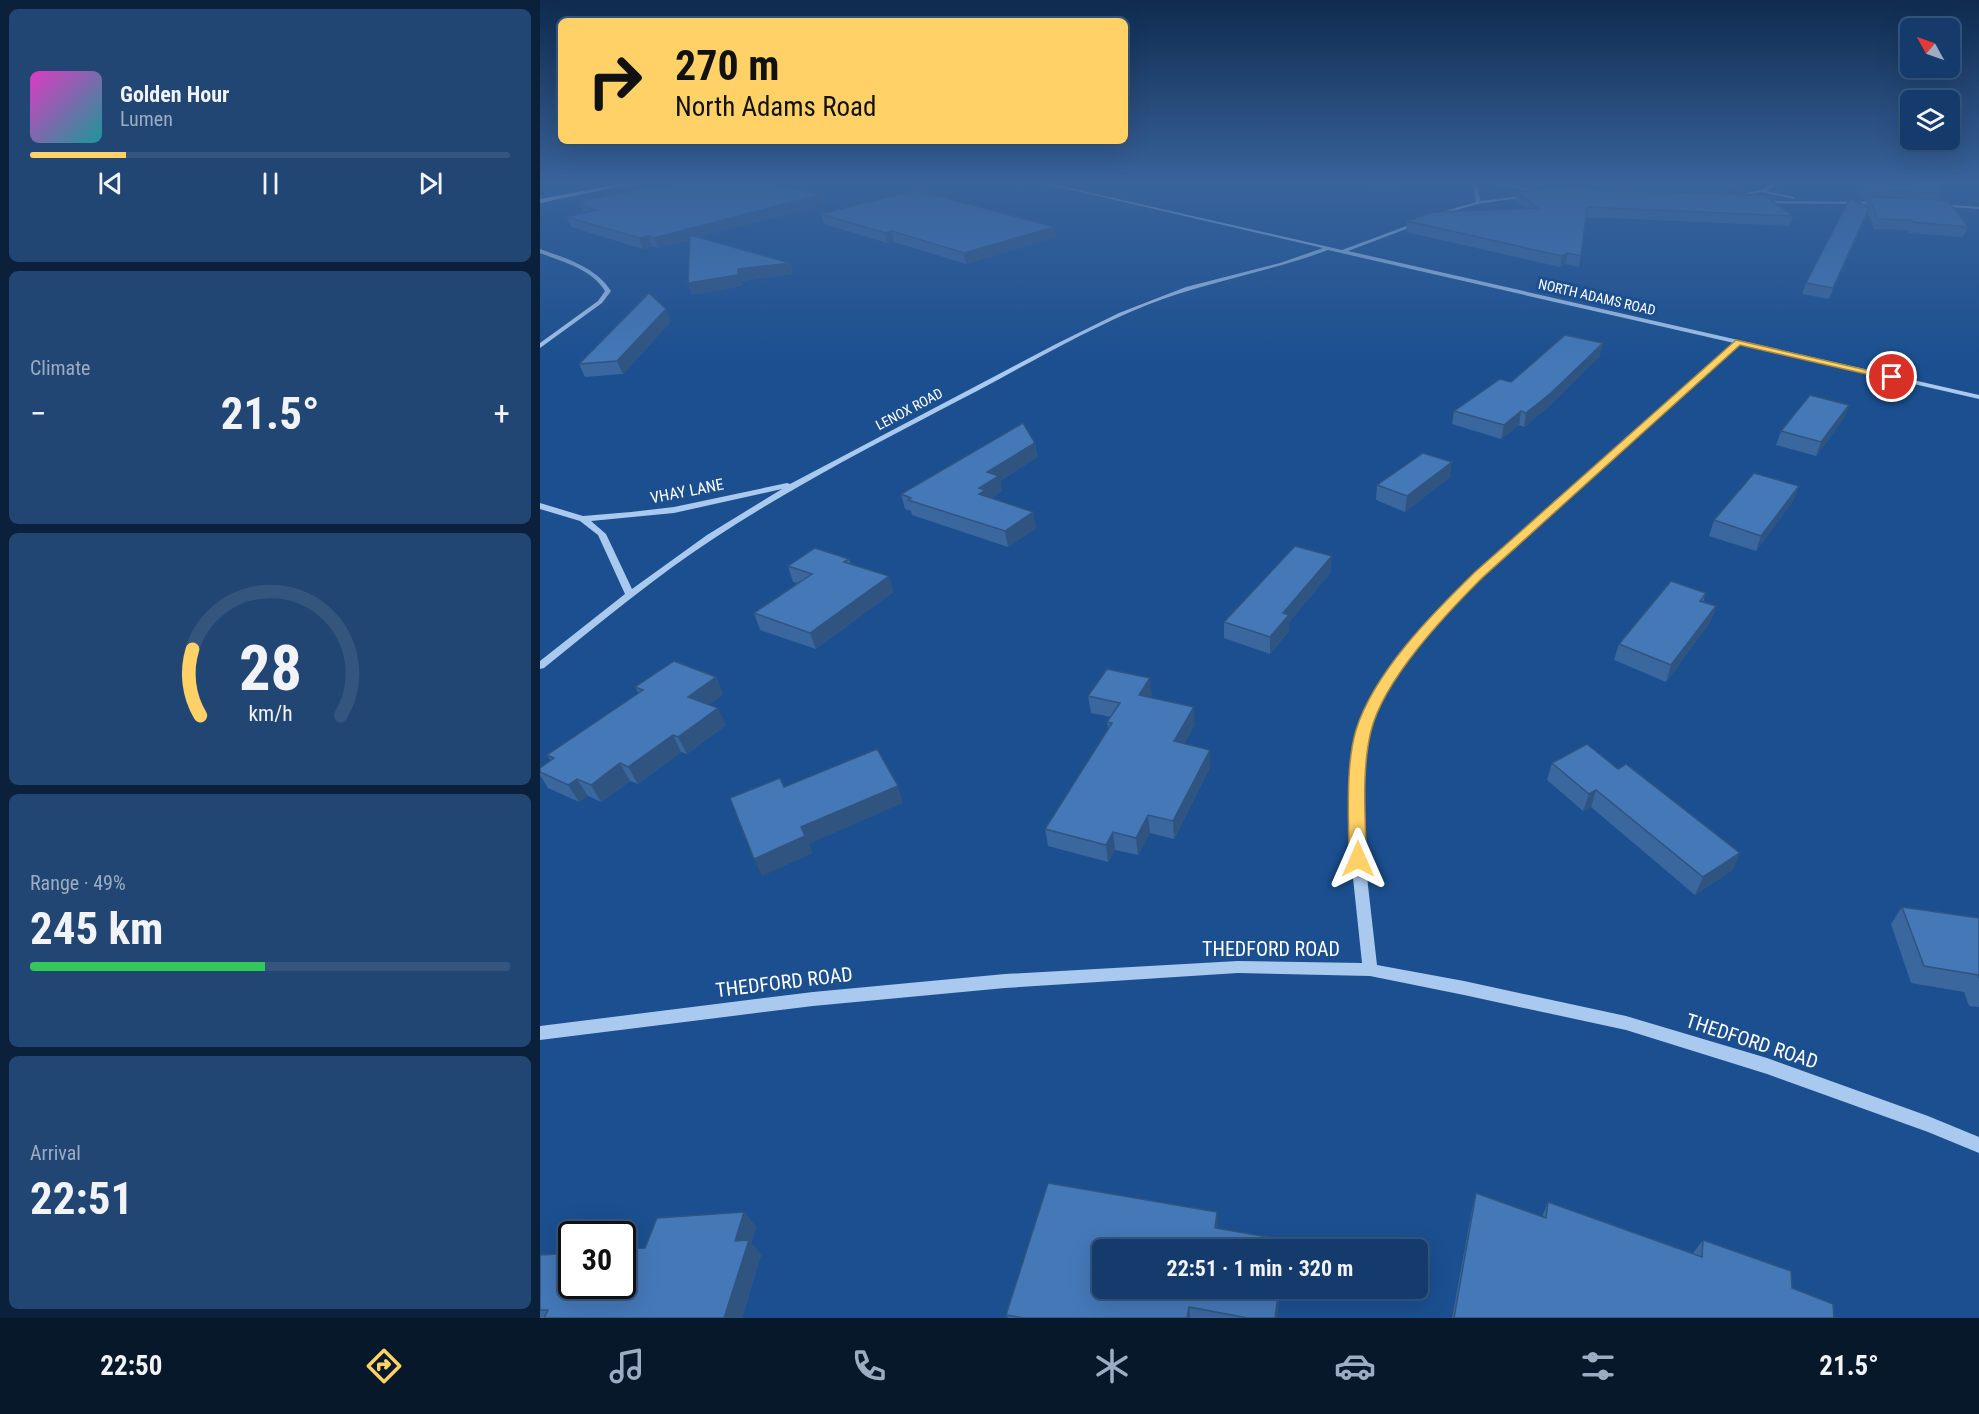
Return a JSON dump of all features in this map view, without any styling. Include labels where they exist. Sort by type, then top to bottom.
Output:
[{"type":"street","name":"NORTH ADAMS ROAD","points":[[1304,243],[1979,397]]},
{"type":"street","points":[[1343,251],[1365,243]]},
{"type":"street","name":"LENOX ROAD","points":[[540,666],[630,595],[726,527],[796,483],[1080,334],[1140,305],[1205,282],[1300,258],[1328,248]]},
{"type":"street","points":[[540,251],[590,273],[603,282],[608,291],[600,302],[540,346]]},
{"type":"street","points":[[1370,970],[1358,859],[1357,780],[1364,731],[1378,697],[1398,666],[1450,603],[1739,342]]},
{"type":"street","name":"VHAY LANE","points":[[583,519],[674,510],[796,483]]},
{"type":"street","name":"VHAY LANE","points":[[540,506],[583,519],[602,534],[630,595]]},
{"type":"street","name":"THEDFORD ROAD","points":[[540,1033],[813,999],[1005,981],[1238,967],[1370,970],[1626,1023],[1767,1066],[1928,1124],[1979,1145]]},
{"type":"building","points":[[690,243],[717,243],[790,263],[738,269],[738,275],[688,283]]},
{"type":"building","points":[[930,243],[1000,243],[964,253]]},
{"type":"building","points":[[1502,243],[1583,243],[1581,256],[1568,253],[1562,256]]},
{"type":"building","points":[[1827,243],[1853,243],[1833,288],[1806,283]]},
{"type":"building","points":[[649,293],[666,309],[617,361],[579,364]]},
{"type":"building","points":[[1565,335],[1603,343],[1551,393],[1526,413],[1521,411],[1504,425],[1454,411],[1500,379],[1511,382]]},
{"type":"building","points":[[1810,395],[1849,405],[1821,442],[1781,431]]},
{"type":"building","points":[[1023,423],[1035,443],[987,472],[999,476],[979,488],[985,490],[979,494],[1033,512],[1005,531],[908,500],[911,498],[901,494]]},
{"type":"building","points":[[1423,453],[1452,462],[1407,496],[1377,485]]},
{"type":"building","points":[[1754,473],[1799,486],[1761,536],[1714,520]]},
{"type":"building","points":[[1295,546],[1332,556],[1283,613],[1289,615],[1270,637],[1224,622]]},
{"type":"building","points":[[815,548],[849,559],[844,562],[889,576],[810,633],[754,613],[812,574],[788,566]]},
{"type":"building","points":[[1671,581],[1706,593],[1700,601],[1716,606],[1671,665],[1619,644]]},
{"type":"building","points":[[674,661],[716,677],[688,697],[718,708],[678,737],[673,735],[628,767],[620,763],[591,785],[577,779],[568,785],[540,772],[540,768],[554,758],[547,755],[643,690],[635,687]]},
{"type":"building","points":[[1107,669],[1150,678],[1139,695],[1194,707],[1174,741],[1210,750],[1173,821],[1148,815],[1136,838],[1113,832],[1106,845],[1045,829],[1112,723],[1107,722],[1120,703],[1088,696]]},
{"type":"building","points":[[1587,744],[1618,769],[1626,764],[1740,853],[1703,877],[1596,790],[1589,794],[1552,763]]},
{"type":"building","points":[[877,749],[898,786],[801,827],[805,836],[754,859],[730,798],[780,778],[784,787]]},
{"type":"building","points":[[1902,907],[1979,918],[1979,978],[1978,975],[1924,966]]},
{"type":"building","points":[[1048,1183],[1217,1212],[1215,1228],[1280,1239],[1092,1239],[1092,1299],[1278,1299],[1275,1318],[1248,1318],[1189,1307],[1187,1318],[1024,1318],[1006,1315]]},
{"type":"building","points":[[1476,1193],[1546,1218],[1548,1202],[1702,1257],[1703,1240],[1791,1271],[1792,1288],[1833,1304],[1834,1318],[1454,1318]]},
{"type":"building","points":[[744,1212],[735,1241],[749,1240],[724,1318],[544,1318],[548,1310],[540,1310],[540,1255],[558,1254],[558,1299],[636,1299],[636,1248],[645,1248],[657,1218]]},
{"type":"route","points":[[1358,859],[1357,780],[1364,731],[1378,697],[1398,666],[1424,634],[1450,603],[1479,575],[1739,342],[1892,377]]}]
